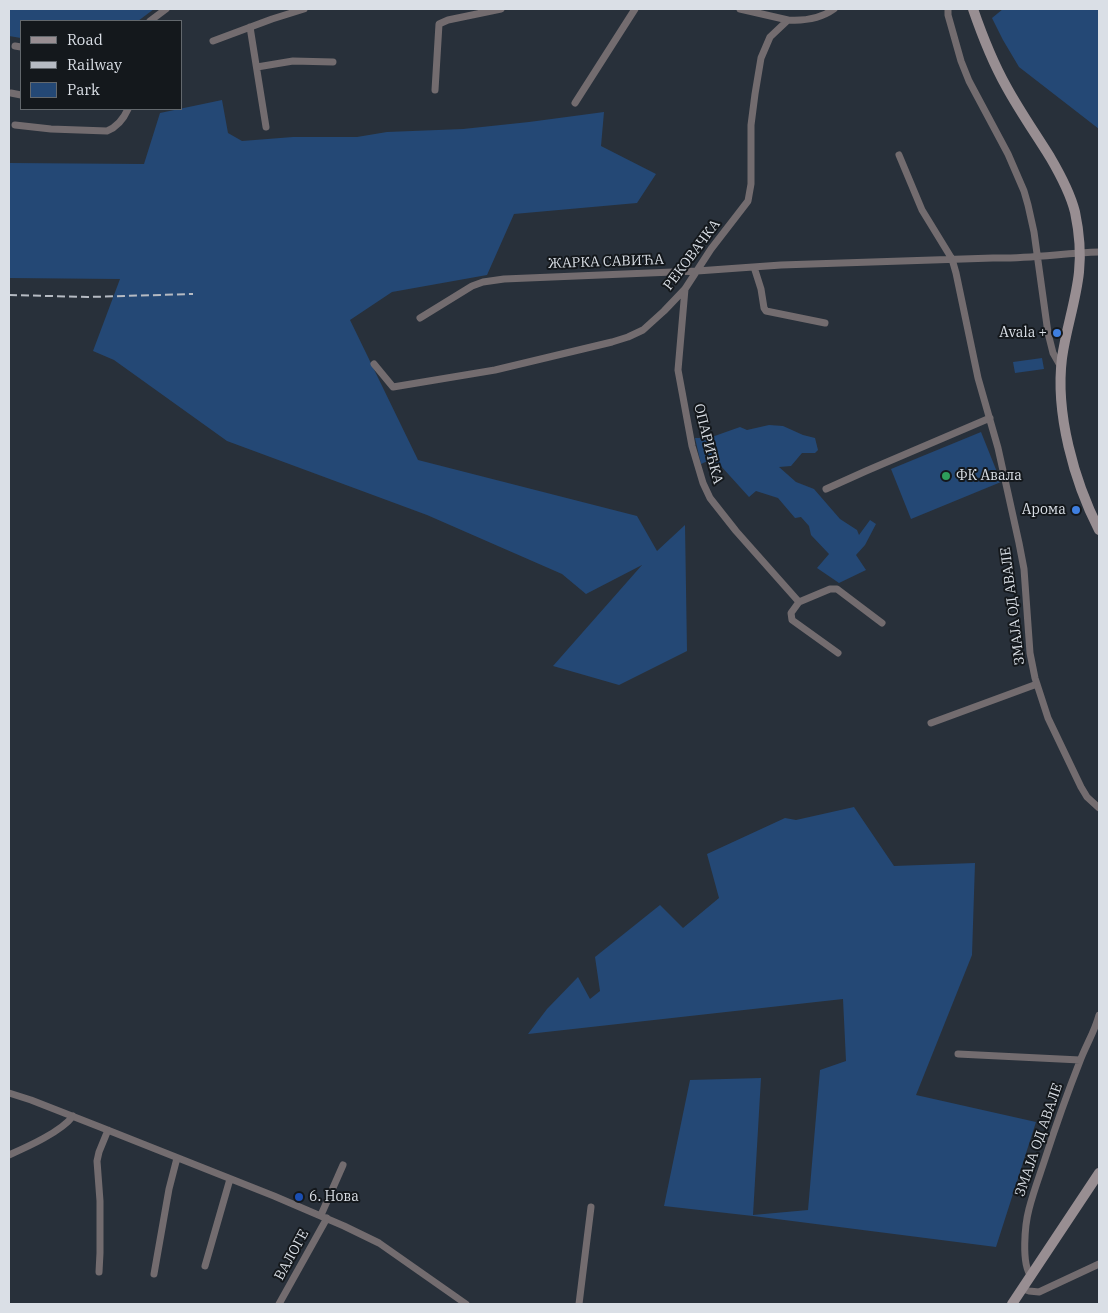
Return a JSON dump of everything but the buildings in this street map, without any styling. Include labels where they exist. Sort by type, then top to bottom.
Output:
[{"type":"main road","points":[[973,9],[988,49],[1005,85],[1054,165],[1070,195],[1075,212],[1080,252],[1079,272],[1063,349],[1061,368],[1062,399],[1069,448],[1080,484],[1099,530]]},
{"type":"main road","points":[[1012,1304],[1099,1173]]},
{"type":"street","points":[[151,20],[166,9]]},
{"type":"street","points":[[213,41],[304,9]]},
{"type":"street","points":[[435,90],[440,24],[448,20],[502,9]]},
{"type":"street","points":[[575,103],[635,9]]},
{"type":"street","points":[[740,9],[788,20],[811,19],[822,16],[834,9]]},
{"type":"street","points":[[948,9],[961,61],[969,81],[1008,154],[1024,191],[1034,232],[1048,333],[1053,353],[1061,368]]},
{"type":"street","name":"РЕКОВАЧКА","points":[[374,364],[393,386],[486,372],[612,342],[643,330],[685,289],[711,249],[748,201],[751,184],[751,125],[754,94],[761,58],[770,37],[788,20]]},
{"type":"street","points":[[250,27],[266,127]]},
{"type":"street","points":[[257,67],[292,61],[333,62]]},
{"type":"street","points":[[11,93],[20,95]]},
{"type":"street","points":[[15,125],[51,129],[107,131],[114,127],[128,110]]},
{"type":"street","name":"ЗМАЈА ОД АВАЛЕ","points":[[899,155],[922,210],[952,260],[978,378],[998,448],[1024,569],[1027,630],[1037,684],[1048,718],[1081,787],[1087,797],[1099,808]]},
{"type":"street","name":"ЖАРКА САВИЋА","points":[[420,318],[472,286],[483,282],[513,278],[754,267],[1023,258],[1099,252]]},
{"type":"street","points":[[754,267],[766,311],[825,324]]},
{"type":"street","name":"ОПАРИЋКА","points":[[685,289],[678,370],[692,446],[703,483],[710,498],[726,518],[799,602]]},
{"type":"street","points":[[826,489],[866,470],[990,418]]},
{"type":"street","points":[[838,653],[792,620],[791,613],[799,602],[830,589],[838,589],[882,623]]},
{"type":"street","points":[[931,723],[1037,684]]},
{"type":"street","name":"ЗМАЈА ОД АВАЛЕ","points":[[1031,1276],[1025,1260],[1028,1210],[1060,1114],[1099,1015]]},
{"type":"street","points":[[958,1054],[1080,1060]]},
{"type":"street","points":[[9,1093],[108,1130],[324,1217],[379,1243],[466,1304]]},
{"type":"street","points":[[9,1155],[55,1131],[70,1120],[72,1116]]},
{"type":"street","points":[[99,1272],[100,1201],[97,1161],[108,1130]]},
{"type":"street","points":[[154,1274],[169,1189],[177,1158]]},
{"type":"street","name":"ВАЛОГЕ","points":[[279,1304],[324,1217],[343,1165]]},
{"type":"street","points":[[205,1266],[230,1179]]},
{"type":"street","points":[[579,1304],[591,1207]]},
{"type":"street","points":[[1023,1289],[1039,1292],[1099,1264]]},
{"type":"green space","points":[[9,9],[154,9],[139,20],[20,20],[20,38],[9,36]]},
{"type":"green space","points":[[1003,9],[1099,9],[1099,129],[1019,67],[992,18]]},
{"type":"green space","points":[[222,100],[228,133],[242,141],[293,137],[357,137],[387,132],[463,129],[604,112],[601,146],[656,174],[637,203],[514,214],[487,275],[392,292],[350,320],[418,460],[637,516],[657,551],[685,525],[687,651],[619,685],[553,666],[642,565],[586,594],[562,574],[427,515],[227,441],[114,360],[93,351],[120,279],[9,278],[9,163],[144,164],[160,113],[182,110],[182,108]]},
{"type":"green space","points":[[1042,358],[1044,369],[1015,373],[1013,362]]},
{"type":"green space","points":[[769,425],[783,426],[815,438],[818,450],[815,453],[802,453],[791,466],[779,467],[796,482],[814,489],[840,519],[857,530],[859,535],[870,520],[876,524],[865,545],[856,555],[866,570],[839,583],[817,568],[829,554],[811,535],[809,526],[801,517],[795,518],[778,498],[756,491],[749,497],[720,465],[710,460],[701,464],[695,438],[709,438],[740,427],[747,430]]},
{"type":"green space","name":"ФК Авала","points":[[981,432],[1001,482],[911,519],[891,469]]},
{"type":"green space","points":[[854,807],[894,866],[975,863],[972,955],[916,1095],[1036,1122],[996,1247],[664,1206],[690,1080],[761,1078],[753,1215],[808,1210],[820,1070],[846,1061],[843,999],[528,1034],[547,1009],[578,977],[590,999],[600,991],[595,957],[660,905],[683,928],[719,898],[707,854],[785,818],[796,820]]},
{"type":"railway","points":[[9,295],[88,297],[193,294]]},
{"type":"place","name":"Avala +","points":[[1057,333]]},
{"type":"place","name":"ФК Авала","points":[[946,476]]},
{"type":"place","name":"Арома","points":[[1076,510]]},
{"type":"place","name":"6. Нова","points":[[299,1197]]}]
